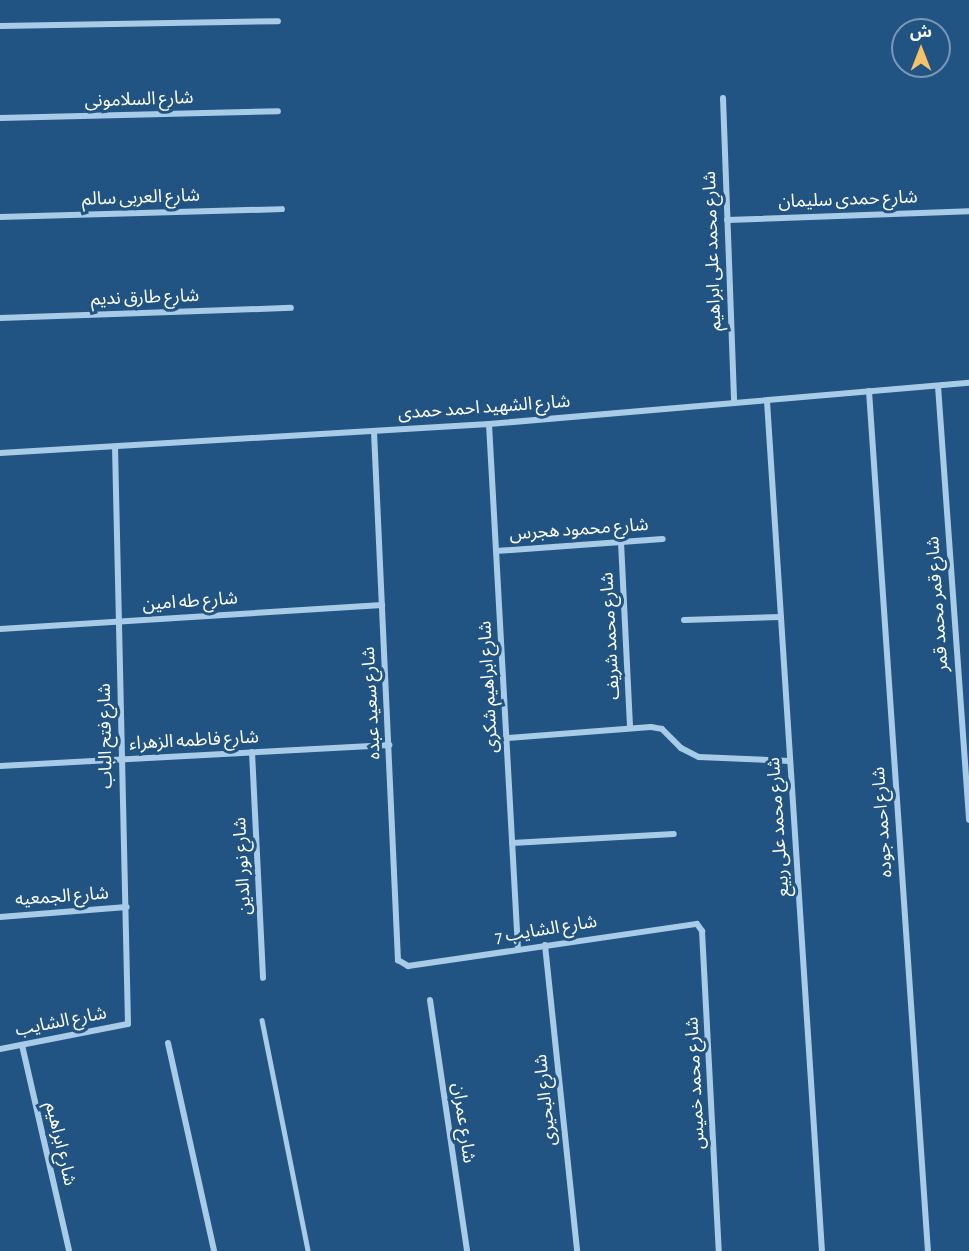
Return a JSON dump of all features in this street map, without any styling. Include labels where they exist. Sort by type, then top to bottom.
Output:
[{"type":"street","points":[[0,27],[278,21]]},
{"type":"street","name":"شارع محمد على ابراهيم","points":[[723,98],[734,404]]},
{"type":"street","name":"شارع السلامونى","points":[[0,118],[278,111]]},
{"type":"street","name":"شارع العربى سالم","points":[[0,217],[282,209]]},
{"type":"street","name":"شارع حمدى سليمان","points":[[727,220],[969,211]]},
{"type":"street","name":"شارع طارق نديم","points":[[0,318],[291,308]]},
{"type":"street","name":"شارع الشهيد احمد حمدى","points":[[0,453],[489,424],[969,383]]},
{"type":"street","name":"شارع قمر محمد قمر","points":[[938,386],[969,820]]},
{"type":"street","name":"شارع احمد جوده","points":[[869,392],[928,1251]]},
{"type":"street","name":"شارع محمد على ربيع","points":[[767,401],[822,1251]]},
{"type":"street","name":"شارع ابراهيم شكرى","points":[[489,424],[518,949]]},
{"type":"street","name":"شارع سعيد عبده","points":[[374,432],[397,956],[400,964],[408,966]]},
{"type":"street","name":"شارع فتح الباب","points":[[115,447],[129,1024]]},
{"type":"street","name":"شارع محمود هجرس","points":[[496,551],[663,539]]},
{"type":"street","name":"شارع محمد شريف","points":[[621,542],[630,728]]},
{"type":"street","name":"شارع طه امين","points":[[0,629],[382,604]]},
{"type":"street","points":[[684,620],[781,616]]},
{"type":"street","points":[[507,738],[630,728],[662,729],[681,748],[699,757],[790,761]]},
{"type":"street","name":"شارع فاطمه الزهراء","points":[[0,766],[389,745]]},
{"type":"street","name":"شارع نور الدين","points":[[252,752],[263,978]]},
{"type":"street","points":[[512,843],[674,834]]},
{"type":"street","name":"شارع الجمعيه","points":[[0,917],[127,907]]},
{"type":"street","name":"شارع الشايب 7","points":[[408,966],[688,924]]},
{"type":"street","name":"شارع محمد خميس","points":[[688,924],[702,931],[719,1251]]},
{"type":"street","name":"شارع البحيرى","points":[[545,945],[577,1251]]},
{"type":"street","name":"شارع عمران","points":[[430,1000],[467,1251]]},
{"type":"street","name":"شارع الشايب","points":[[0,1049],[129,1024]]},
{"type":"street","points":[[168,1043],[214,1251]]},
{"type":"street","name":"شارع ابراهيم","points":[[22,1045],[69,1251]]},
{"type":"lane","points":[[262,1020],[308,1251]]}]
